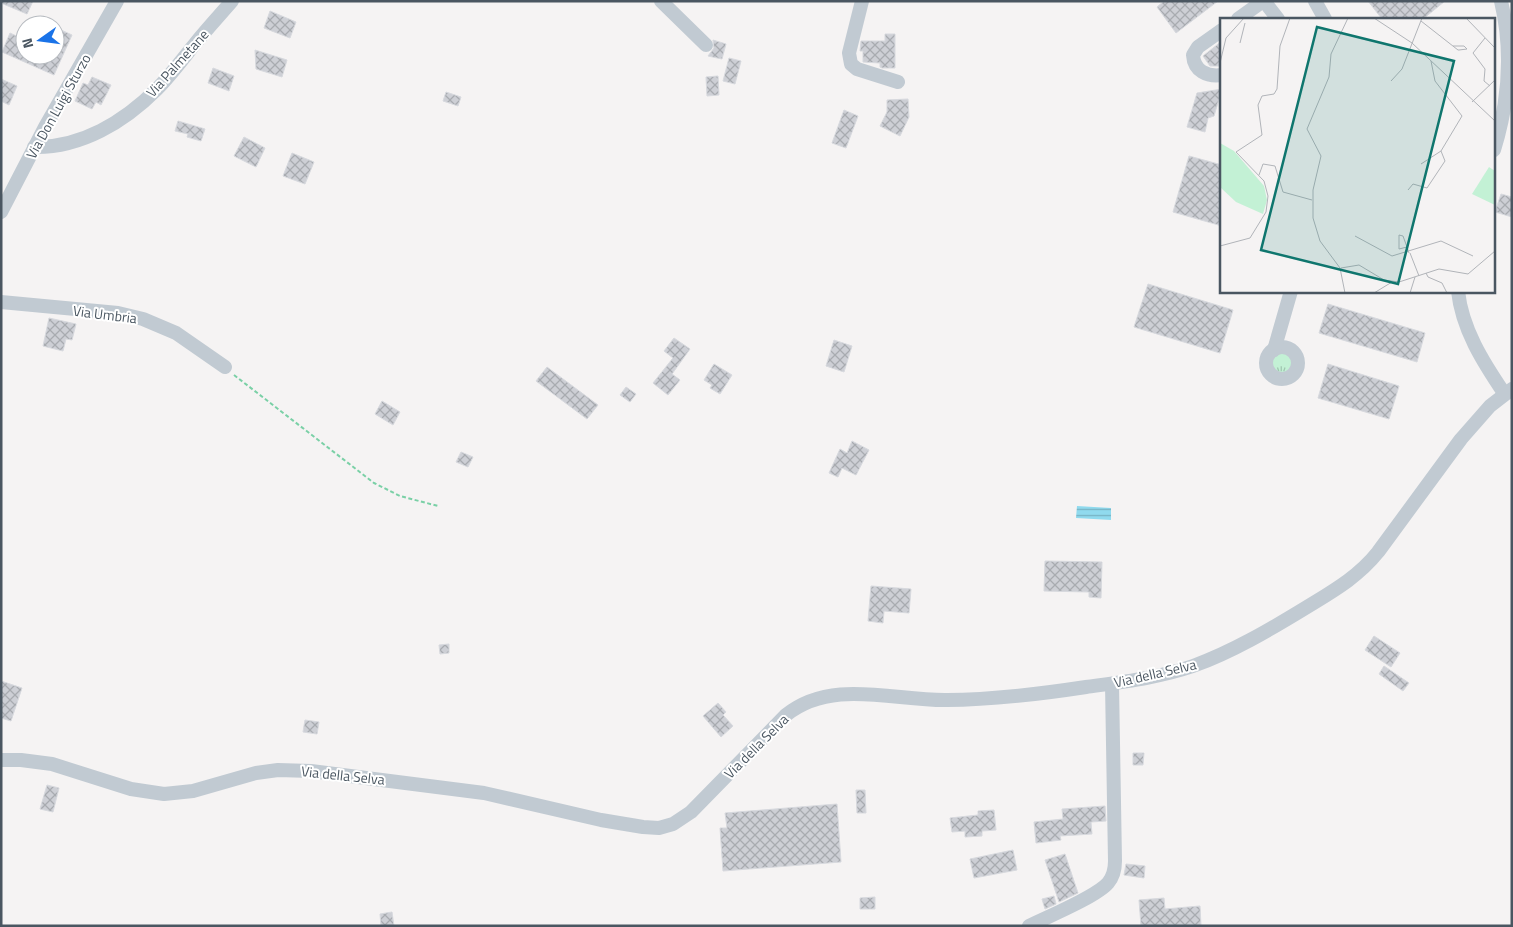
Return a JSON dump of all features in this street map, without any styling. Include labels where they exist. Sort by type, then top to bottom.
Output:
[{"type":"street","name":"Via Don Luigi Sturzo","points":[[1,212],[34,147],[118,1]]},
{"type":"street","name":"Via Palmetane","points":[[34,147],[54,147],[80,140],[133,110],[162,84],[232,1]]},
{"type":"street","points":[[661,1],[706,45]]},
{"type":"street","points":[[862,1],[850,53],[850,64],[857,69],[898,82]]},
{"type":"street","points":[[1239,18],[1264,1],[1277,18]]},
{"type":"street","points":[[1314,1],[1324,18]]},
{"type":"street","points":[[1496,143],[1509,90],[1510,38],[1501,1]]},
{"type":"street","points":[[1220,31],[1201,44],[1193,55],[1194,64],[1203,73],[1212,76],[1220,75]]},
{"type":"street","points":[[1274,350],[1291,292]]},
{"type":"street","points":[[1458,292],[1462,312],[1487,368],[1508,391]]},
{"type":"street","name":"Via Umbria","points":[[1,302],[118,313],[143,319],[176,333],[225,367]]},
{"type":"street","name":"Via della Selva","points":[[1,760],[52,764],[131,789],[164,794],[193,791],[256,773],[278,770],[311,771],[484,793],[601,820],[659,828],[678,822],[691,812],[782,719],[795,708],[816,699],[833,695],[866,694],[950,700],[1034,694],[1112,684],[1162,674],[1209,660],[1288,619],[1352,578],[1372,560],[1461,439],[1486,410],[1508,391]]},
{"type":"street","points":[[1029,926],[1096,893],[1108,884],[1113,876],[1116,862],[1112,684]]},
{"type":"path","points":[[225,367],[374,483],[400,496],[438,506]]},
{"type":"green space","points":[[1282,351],[1290,355],[1294,363],[1290,371],[1282,375],[1274,371],[1270,363],[1274,355]]},
{"type":"water","points":[[1077,506],[1111,508],[1111,520],[1076,518]]},
{"type":"building","points":[[1,1],[33,1],[27,14],[1,3]]},
{"type":"building","points":[[1164,1],[1218,1],[1176,33],[1157,7]]},
{"type":"building","points":[[1368,1],[1445,1],[1424,18],[1381,18]]},
{"type":"building","points":[[270,11],[296,22],[290,38],[264,28]]},
{"type":"building","points":[[65,32],[72,35],[65,51]]},
{"type":"building","points":[[10,33],[15,35],[15,58],[2,52]]},
{"type":"building","points":[[885,34],[895,34],[895,68],[882,68],[880,63],[863,62],[863,51],[860,51],[861,41],[885,41]]},
{"type":"building","points":[[713,40],[726,44],[722,59],[708,56],[714,48]]},
{"type":"building","points":[[1220,43],[1220,65],[1210,66],[1203,56]]},
{"type":"building","points":[[255,50],[287,60],[282,77],[256,69]]},
{"type":"building","points":[[729,58],[741,61],[735,84],[723,81]]},
{"type":"building","points":[[31,65],[58,65],[54,75]]},
{"type":"building","points":[[213,68],[234,76],[229,91],[208,83]]},
{"type":"building","points":[[718,76],[719,95],[707,96],[706,77]]},
{"type":"building","points":[[92,77],[111,85],[101,105],[96,102],[92,109],[75,101],[83,83],[88,85]]},
{"type":"building","points":[[1,79],[17,86],[9,105],[1,101]]},
{"type":"building","points":[[1220,89],[1214,116],[1208,118],[1205,132],[1187,127],[1197,93]]},
{"type":"building","points":[[446,92],[461,97],[458,106],[443,101]]},
{"type":"building","points":[[908,99],[909,117],[900,136],[880,126],[887,112],[887,100]]},
{"type":"building","points":[[844,110],[858,116],[846,148],[832,143]]},
{"type":"building","points":[[178,121],[205,129],[201,141],[187,137],[188,134],[175,131]]},
{"type":"building","points":[[244,137],[265,148],[256,167],[234,156]]},
{"type":"building","points":[[292,153],[314,162],[305,184],[283,176]]},
{"type":"building","points":[[1189,156],[1220,164],[1220,225],[1173,212]]},
{"type":"building","points":[[1501,194],[1512,197],[1512,217],[1496,212]]},
{"type":"building","points":[[1148,284],[1233,310],[1220,353],[1134,327]]},
{"type":"building","points":[[1328,304],[1425,333],[1417,362],[1319,333]]},
{"type":"building","points":[[49,318],[76,324],[72,340],[66,339],[63,351],[43,346]]},
{"type":"building","points":[[674,338],[690,349],[672,374],[680,380],[668,395],[653,383],[673,358],[664,351]]},
{"type":"building","points":[[834,340],[852,346],[844,372],[826,366]]},
{"type":"building","points":[[714,364],[732,375],[720,394],[710,388],[712,385],[704,380]]},
{"type":"building","points":[[1328,364],[1399,386],[1389,419],[1318,398]]},
{"type":"building","points":[[547,367],[598,405],[587,419],[536,381]]},
{"type":"building","points":[[626,387],[636,394],[630,402],[620,395]]},
{"type":"building","points":[[382,401],[400,412],[393,425],[375,414]]},
{"type":"building","points":[[852,441],[869,450],[856,475],[842,468],[838,477],[829,473],[840,449],[847,453]]},
{"type":"building","points":[[461,452],[473,457],[468,467],[456,462]]},
{"type":"building","points":[[1045,561],[1102,562],[1101,598],[1089,597],[1089,592],[1044,591]]},
{"type":"building","points":[[871,586],[911,589],[909,613],[884,611],[883,623],[868,621]]},
{"type":"building","points":[[1374,636],[1400,653],[1391,667],[1365,650]]},
{"type":"building","points":[[449,644],[449,653],[440,654],[439,645]]},
{"type":"building","points":[[1384,666],[1409,683],[1403,691],[1379,674]]},
{"type":"building","points":[[1,681],[22,688],[11,721],[1,718]]},
{"type":"building","points":[[718,703],[726,712],[723,715],[733,726],[721,737],[703,716]]},
{"type":"building","points":[[305,720],[319,722],[317,734],[303,732]]},
{"type":"building","points":[[1133,753],[1144,753],[1143,765],[1133,765]]},
{"type":"building","points":[[47,785],[59,788],[53,812],[40,809]]},
{"type":"building","points":[[856,790],[865,790],[866,813],[857,813]]},
{"type":"building","points":[[837,804],[841,862],[723,871],[720,828],[727,828],[725,813]]},
{"type":"building","points":[[1105,806],[1106,821],[1091,822],[1092,834],[1060,836],[1061,840],[1036,843],[1034,822],[1063,819],[1062,809]]},
{"type":"building","points":[[994,810],[996,830],[982,831],[982,836],[965,837],[965,831],[952,832],[950,818],[978,815],[978,811]]},
{"type":"building","points":[[1013,850],[1017,870],[974,878],[970,859]]},
{"type":"building","points":[[1065,854],[1078,893],[1059,902],[1045,860]]},
{"type":"building","points":[[1126,864],[1145,866],[1144,878],[1124,875]]},
{"type":"building","points":[[1054,896],[1056,904],[1045,909],[1042,899]]},
{"type":"building","points":[[875,897],[875,909],[860,909],[860,898]]},
{"type":"building","points":[[1164,898],[1165,909],[1200,906],[1201,926],[1141,926],[1139,900]]},
{"type":"building","points":[[392,912],[394,926],[381,926],[380,914]]}]
